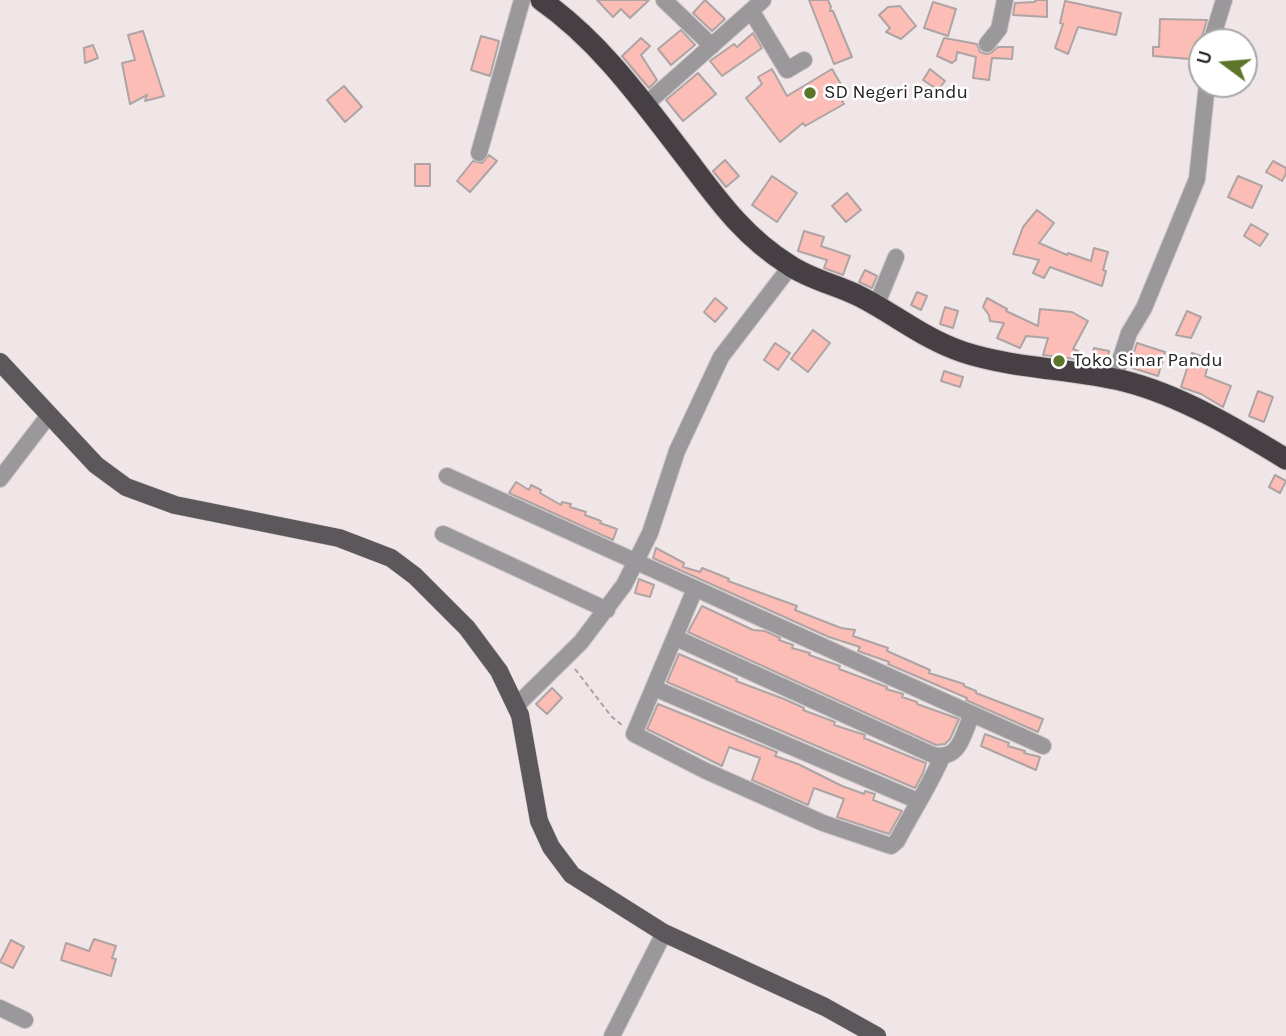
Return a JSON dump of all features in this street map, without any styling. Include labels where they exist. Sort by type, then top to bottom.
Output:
[{"type":"highway","points":[[541,0],[592,42],[645,105],[734,220],[790,267],[876,306],[940,343],[965,353],[991,360],[1114,379],[1149,388],[1246,434],[1286,458]]},
{"type":"main road","points":[[0,362],[96,464],[126,487],[206,513],[339,538],[391,558],[415,576],[467,628],[499,671],[517,705],[539,821],[551,848],[572,875],[664,933],[825,1007],[877,1036]]},
{"type":"street","points":[[479,153],[522,0]]},
{"type":"street","points":[[664,0],[712,46]]},
{"type":"street","points":[[987,44],[999,29],[1005,0]]},
{"type":"street","points":[[1214,28],[1220,1]]},
{"type":"street","points":[[645,105],[757,6],[788,70],[804,60]]},
{"type":"street","points":[[1114,379],[1129,334],[1144,307],[1197,178],[1206,98]]},
{"type":"street","points":[[876,306],[896,257]]},
{"type":"street","points":[[517,705],[581,642],[607,610],[637,561],[650,533],[677,451],[722,357],[790,267]]},
{"type":"street","points":[[0,479],[49,415]]},
{"type":"street","points":[[447,476],[1043,746]]},
{"type":"street","points":[[443,534],[607,610]]},
{"type":"street","points":[[695,589],[634,734],[704,770],[823,823],[886,845],[895,845],[918,801],[928,790],[942,757]]},
{"type":"street","points":[[676,638],[930,754],[942,757],[955,752],[972,714]]},
{"type":"street","points":[[654,688],[918,801]]},
{"type":"street","points":[[612,1036],[664,933]]},
{"type":"street","points":[[0,1009],[25,1020]]},
{"type":"path","points":[[566,657],[611,716],[634,734]]},
{"type":"building","points":[[597,0],[649,0],[630,18],[621,9],[613,17]]},
{"type":"building","points":[[705,0],[725,19],[712,31],[693,13]]},
{"type":"building","points":[[809,0],[828,0],[830,11],[833,11],[852,57],[834,64]]},
{"type":"building","points":[[1047,0],[1047,17],[1013,15],[1015,3]]},
{"type":"building","points":[[1065,1],[1121,13],[1116,35],[1078,27],[1068,54],[1055,48],[1063,24],[1060,23]]},
{"type":"building","points":[[933,2],[956,9],[948,36],[924,28]]},
{"type":"building","points":[[900,6],[916,26],[901,39],[886,32],[890,28],[879,15],[888,7]]},
{"type":"building","points":[[1160,19],[1207,20],[1205,28],[1188,28],[1188,59],[1153,56],[1153,47],[1159,47]]},
{"type":"building","points":[[681,30],[695,45],[671,65],[658,49]]},
{"type":"building","points":[[143,31],[164,96],[145,101],[147,95],[130,104],[122,63],[135,60],[128,35]]},
{"type":"building","points":[[753,33],[762,48],[722,76],[710,61],[734,44],[737,47]]},
{"type":"building","points":[[481,36],[499,41],[490,76],[471,70]]},
{"type":"building","points":[[641,38],[650,46],[641,55],[657,80],[649,88],[622,56]]},
{"type":"building","points":[[944,38],[977,44],[980,52],[986,54],[998,47],[1013,47],[1012,59],[992,58],[989,80],[973,78],[976,57],[957,52],[956,60],[952,63],[937,56]]},
{"type":"building","points":[[93,45],[98,58],[85,63],[84,48]]},
{"type":"building","points":[[772,69],[787,96],[832,69],[842,86],[836,90],[844,104],[805,126],[803,123],[780,142],[746,98],[762,84],[758,77]]},
{"type":"building","points":[[930,69],[945,81],[938,90],[923,80]]},
{"type":"building","points":[[698,73],[716,94],[683,121],[666,100]]},
{"type":"building","points":[[344,86],[362,107],[345,122],[327,100]]},
{"type":"building","points":[[489,155],[497,161],[470,192],[457,181],[473,161],[482,163]]},
{"type":"building","points":[[725,160],[739,176],[726,187],[713,171]]},
{"type":"building","points":[[1273,161],[1286,168],[1282,181],[1266,172]]},
{"type":"building","points":[[415,164],[430,164],[430,186],[415,186]]},
{"type":"building","points":[[772,176],[797,193],[777,222],[752,205]]},
{"type":"building","points":[[1238,176],[1262,186],[1252,208],[1228,197]]},
{"type":"building","points":[[847,193],[861,210],[846,222],[832,206]]},
{"type":"building","points":[[1037,210],[1054,223],[1039,243],[1067,255],[1068,253],[1091,261],[1094,248],[1108,252],[1102,286],[1050,267],[1044,278],[1033,273],[1039,260],[1013,254],[1023,227]]},
{"type":"building","points":[[1251,224],[1268,234],[1260,246],[1244,236]]},
{"type":"building","points":[[804,231],[824,237],[821,246],[850,256],[843,275],[824,268],[827,260],[798,251]]},
{"type":"building","points":[[865,270],[877,276],[872,288],[859,282]]},
{"type":"building","points":[[917,292],[927,296],[921,310],[911,305]]},
{"type":"building","points":[[715,298],[727,308],[715,322],[704,312]]},
{"type":"building","points":[[987,298],[1007,309],[1006,311],[1038,326],[1040,309],[1072,312],[1088,321],[1073,349],[1078,351],[1075,359],[1043,355],[1048,338],[1026,336],[1020,348],[997,338],[1004,323],[990,321],[983,307]]},
{"type":"building","points":[[945,307],[958,311],[953,328],[940,324]]},
{"type":"building","points":[[1187,311],[1201,317],[1191,338],[1176,335]]},
{"type":"building","points":[[813,330],[830,343],[808,372],[791,359]]},
{"type":"building","points":[[775,343],[790,353],[778,370],[764,360]]},
{"type":"building","points":[[1137,343],[1165,352],[1158,376],[1129,367]]},
{"type":"building","points":[[1094,348],[1109,351],[1106,364],[1091,361]]},
{"type":"building","points":[[1192,353],[1210,359],[1205,376],[1231,386],[1223,407],[1201,394],[1181,387]]},
{"type":"building","points":[[944,371],[963,377],[960,387],[941,381]]},
{"type":"building","points":[[1258,391],[1273,397],[1264,422],[1249,416]]},
{"type":"building","points":[[1275,475],[1286,481],[1280,493],[1269,487]]},
{"type":"building","points":[[516,482],[529,490],[531,485],[561,505],[562,502],[571,504],[570,507],[586,512],[585,515],[617,529],[613,540],[509,493]]},
{"type":"building","points":[[656,548],[684,563],[683,567],[700,572],[702,568],[729,579],[728,581],[797,606],[795,610],[841,628],[855,630],[853,636],[888,648],[887,651],[930,670],[929,673],[964,684],[976,693],[1043,719],[1038,732],[888,664],[889,662],[858,651],[860,647],[829,637],[653,558]]},
{"type":"building","points":[[639,579],[654,585],[650,597],[635,593]]},
{"type":"building","points":[[702,606],[753,630],[765,631],[793,645],[792,648],[810,653],[809,655],[840,666],[839,669],[903,694],[902,697],[917,704],[959,719],[950,739],[945,744],[936,745],[688,632]]},
{"type":"building","points":[[679,654],[835,722],[834,725],[865,735],[864,738],[926,763],[923,773],[915,788],[667,682]]},
{"type":"building","points":[[552,688],[562,698],[547,714],[536,704]]},
{"type":"building","points":[[658,704],[777,752],[775,756],[842,786],[864,794],[865,791],[875,794],[873,800],[902,811],[889,834],[837,817],[844,799],[814,788],[808,805],[752,780],[760,758],[729,747],[722,766],[647,729]]},
{"type":"building","points":[[985,734],[1009,743],[1008,746],[1025,751],[1024,753],[1040,757],[1036,770],[981,746]]},
{"type":"building","points":[[94,939],[116,946],[112,958],[116,959],[111,976],[61,960],[66,943],[89,951]]},
{"type":"building","points":[[11,940],[24,947],[13,968],[0,962]]},
{"type":"place","name":"SD Negeri Pandu","points":[[810,93]]},
{"type":"place","name":"Toko Sinar Pandu","points":[[1059,361]]}]
